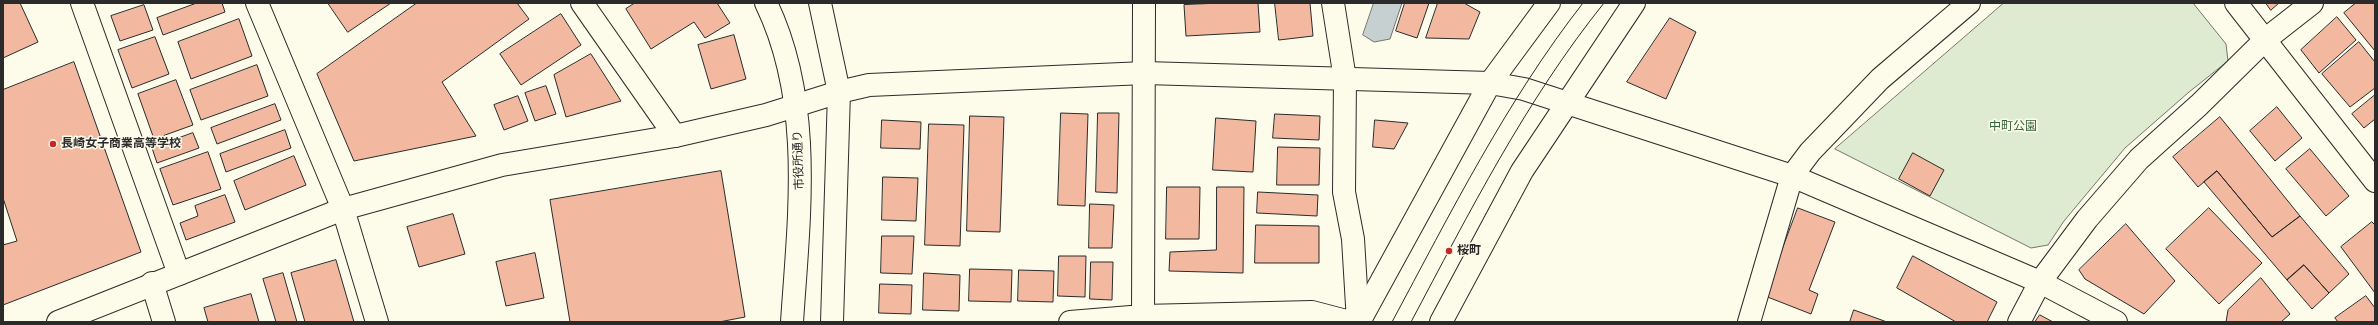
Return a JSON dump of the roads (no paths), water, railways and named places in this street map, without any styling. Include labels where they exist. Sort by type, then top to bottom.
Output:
[{"type":"main road","points":[[82,3],[179,274]]},
{"type":"main road","points":[[257,3],[343,209],[377,322]]},
{"type":"main road","points":[[582,3],[675,136]]},
{"type":"main road","name":"市役所通り","points":[[766,3],[782,44],[795,105],[800,185],[792,322]]},
{"type":"main road","points":[[820,3],[839,92],[832,322]]},
{"type":"main road","points":[[1143,316],[1144,3]]},
{"type":"main road","points":[[1333,3],[1345,79],[1344,192],[1353,239],[1359,322]]},
{"type":"main road","points":[[1359,322],[1490,83],[1549,3]]},
{"type":"main road","points":[[1441,322],[1522,171],[1566,102],[1634,3]]},
{"type":"main road","points":[[1748,322],[1792,176],[1810,152],[1880,79],[1969,3]]},
{"type":"main road","points":[[2236,3],[2266,39],[2375,181]]},
{"type":"main road","points":[[2019,322],[2040,282],[2087,219],[2138,159],[2199,105],[2266,39],[2312,3]]},
{"type":"main road","points":[[58,322],[152,283],[179,274],[343,209],[502,165],[675,136],[766,115],[839,92],[883,83],[1144,74],[1490,83],[1524,89],[1792,176],[2040,282],[2116,322]]},
{"type":"main road","points":[[152,283],[164,322]]},
{"type":"main road","points":[[1070,322],[1143,316],[1312,312],[1350,322]]},
{"type":"tram line","points":[[1392,322],[1458,199],[1504,118],[1555,40],[1583,3]]},
{"type":"tram line","points":[[1411,322],[1477,199],[1524,118],[1549,78],[1604,3]]},
{"type":"place","name":"長崎女子商業高等学校","points":[[53,144]]},
{"type":"place","name":"桜町","points":[[1449,251]]},
{"type":"park label","name":"中町公園","points":[[2013,127]]}]
